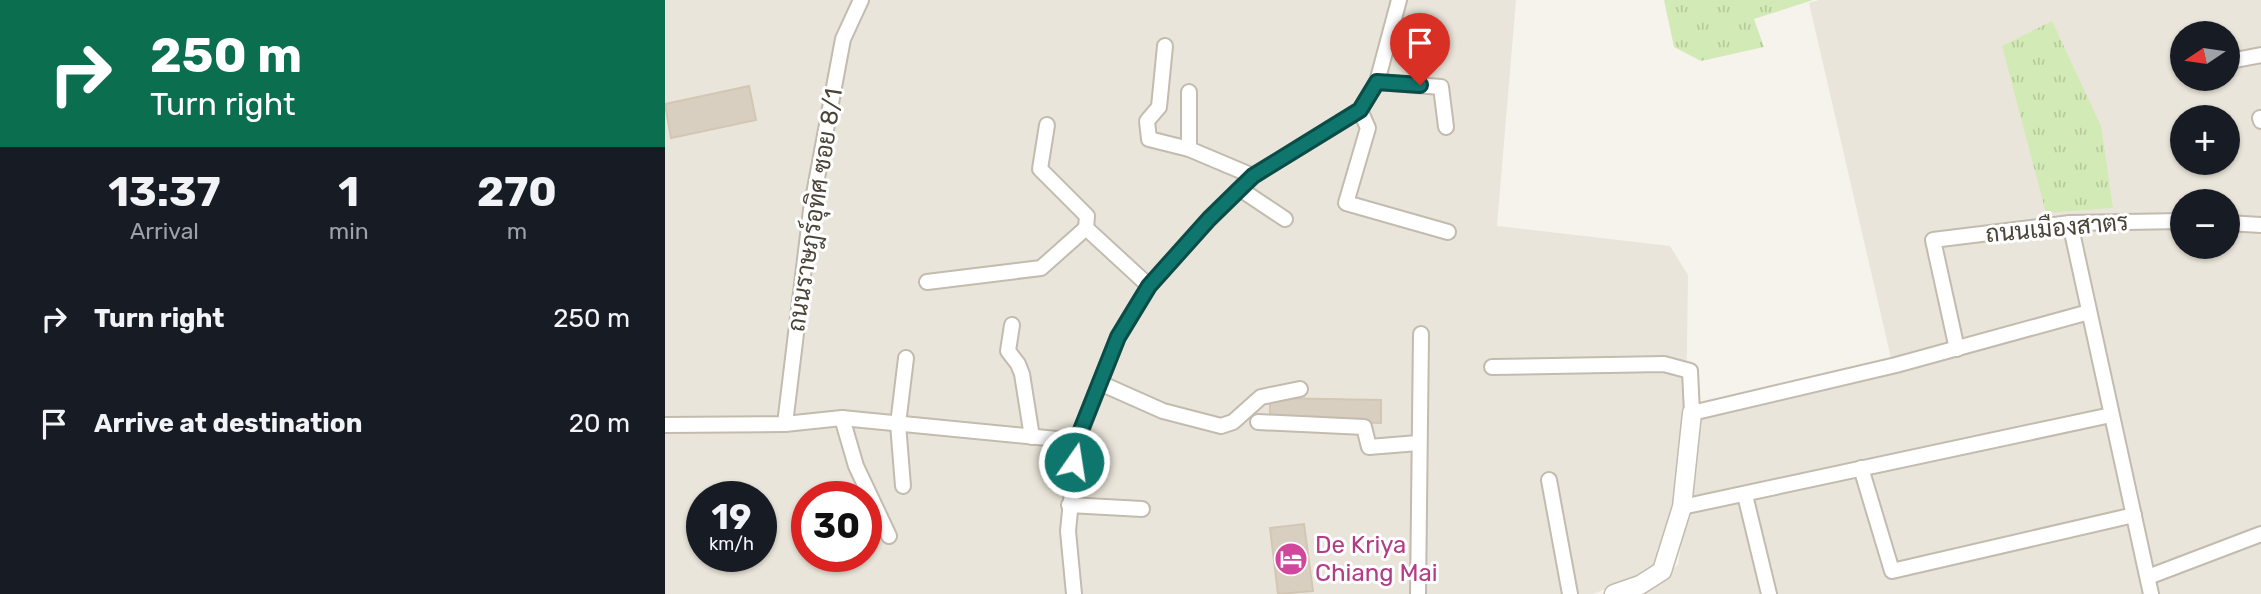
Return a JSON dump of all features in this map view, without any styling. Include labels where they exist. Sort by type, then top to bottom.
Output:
[{"type":"street","name":"ถนนราษฎร์อุทิศ ซอย 8/1","points":[[785,424],[811,210],[843,39],[861,0]]},
{"type":"street","points":[[1074,594],[1069,505],[1077,440],[1118,337],[1149,286],[1253,176],[1360,110],[1377,82],[1396,0]]},
{"type":"street","points":[[1165,46],[1159,107],[1148,118],[1147,135],[1152,140],[1189,149],[1253,176]]},
{"type":"street","points":[[2240,59],[2261,55]]},
{"type":"street","points":[[1377,82],[1441,87],[1446,127]]},
{"type":"street","points":[[1189,92],[1189,149]]},
{"type":"street","points":[[1360,110],[1368,128],[1346,203],[1448,232]]},
{"type":"street","points":[[927,282],[1041,268],[1086,228],[1087,216],[1040,169],[1047,125]]},
{"type":"street","points":[[1240,189],[1286,219]]},
{"type":"street","name":"ถนนเมืองสาตร","points":[[1957,349],[1933,240],[2070,223],[2170,221]]},
{"type":"street","points":[[2070,223],[2151,594]]},
{"type":"street","points":[[2240,224],[2261,225]]},
{"type":"street","points":[[1086,228],[1149,286]]},
{"type":"street","points":[[1692,413],[1957,349],[2089,312]]},
{"type":"street","points":[[1012,326],[1007,351],[1018,363],[1022,374],[1032,436]]},
{"type":"street","points":[[1417,594],[1420,334]]},
{"type":"street","points":[[903,486],[898,424],[906,358]]},
{"type":"street","points":[[1492,367],[1664,364],[1690,371],[1692,413],[1682,507],[1662,571],[1651,579],[1618,593]]},
{"type":"street","points":[[1100,383],[1163,411],[1221,426],[1233,422],[1261,397],[1300,389]]},
{"type":"street","points":[[1682,507],[2111,415]]},
{"type":"street","points":[[842,418],[856,466],[889,536]]},
{"type":"street","points":[[665,425],[785,424],[842,418],[1077,440]]},
{"type":"street","points":[[1258,422],[1364,427],[1369,447],[1418,443]]},
{"type":"street","points":[[1861,468],[1892,571],[2134,515]]},
{"type":"street","points":[[1549,480],[1570,594]]},
{"type":"street","points":[[1745,495],[1769,594]]},
{"type":"street","points":[[1069,505],[1142,509]]},
{"type":"street","points":[[2148,577],[2261,534]]},
{"type":"shaded area","points":[[665,0],[1516,0],[1497,226],[1670,246],[1688,275],[1686,415],[1676,509],[1658,569],[1593,594],[665,594]]},
{"type":"shaded area","points":[[1819,0],[2261,0],[2261,594],[1628,594],[1645,588],[1678,565],[1699,419],[1894,371],[1809,3]]},
{"type":"green space","points":[[1664,0],[1813,0],[1754,19],[1764,47],[1701,61],[1674,47]]},
{"type":"green space","points":[[2052,21],[2101,126],[2113,208],[2046,213],[2002,46]]},
{"type":"building","points":[[749,86],[756,120],[671,138],[665,104]]},
{"type":"building","points":[[1270,398],[1381,400],[1381,423],[1270,420]]},
{"type":"building","name":"De Kriya Chiang Mai","points":[[1304,524],[1313,591],[1278,594],[1270,528]]},
{"type":"place","name":"De Kriya Chiang Mai","points":[[1291,559]]},
{"type":"route","points":[[1074,462],[1077,440],[1118,337],[1149,286],[1209,219],[1253,176],[1360,110],[1377,82],[1420,85]]}]
